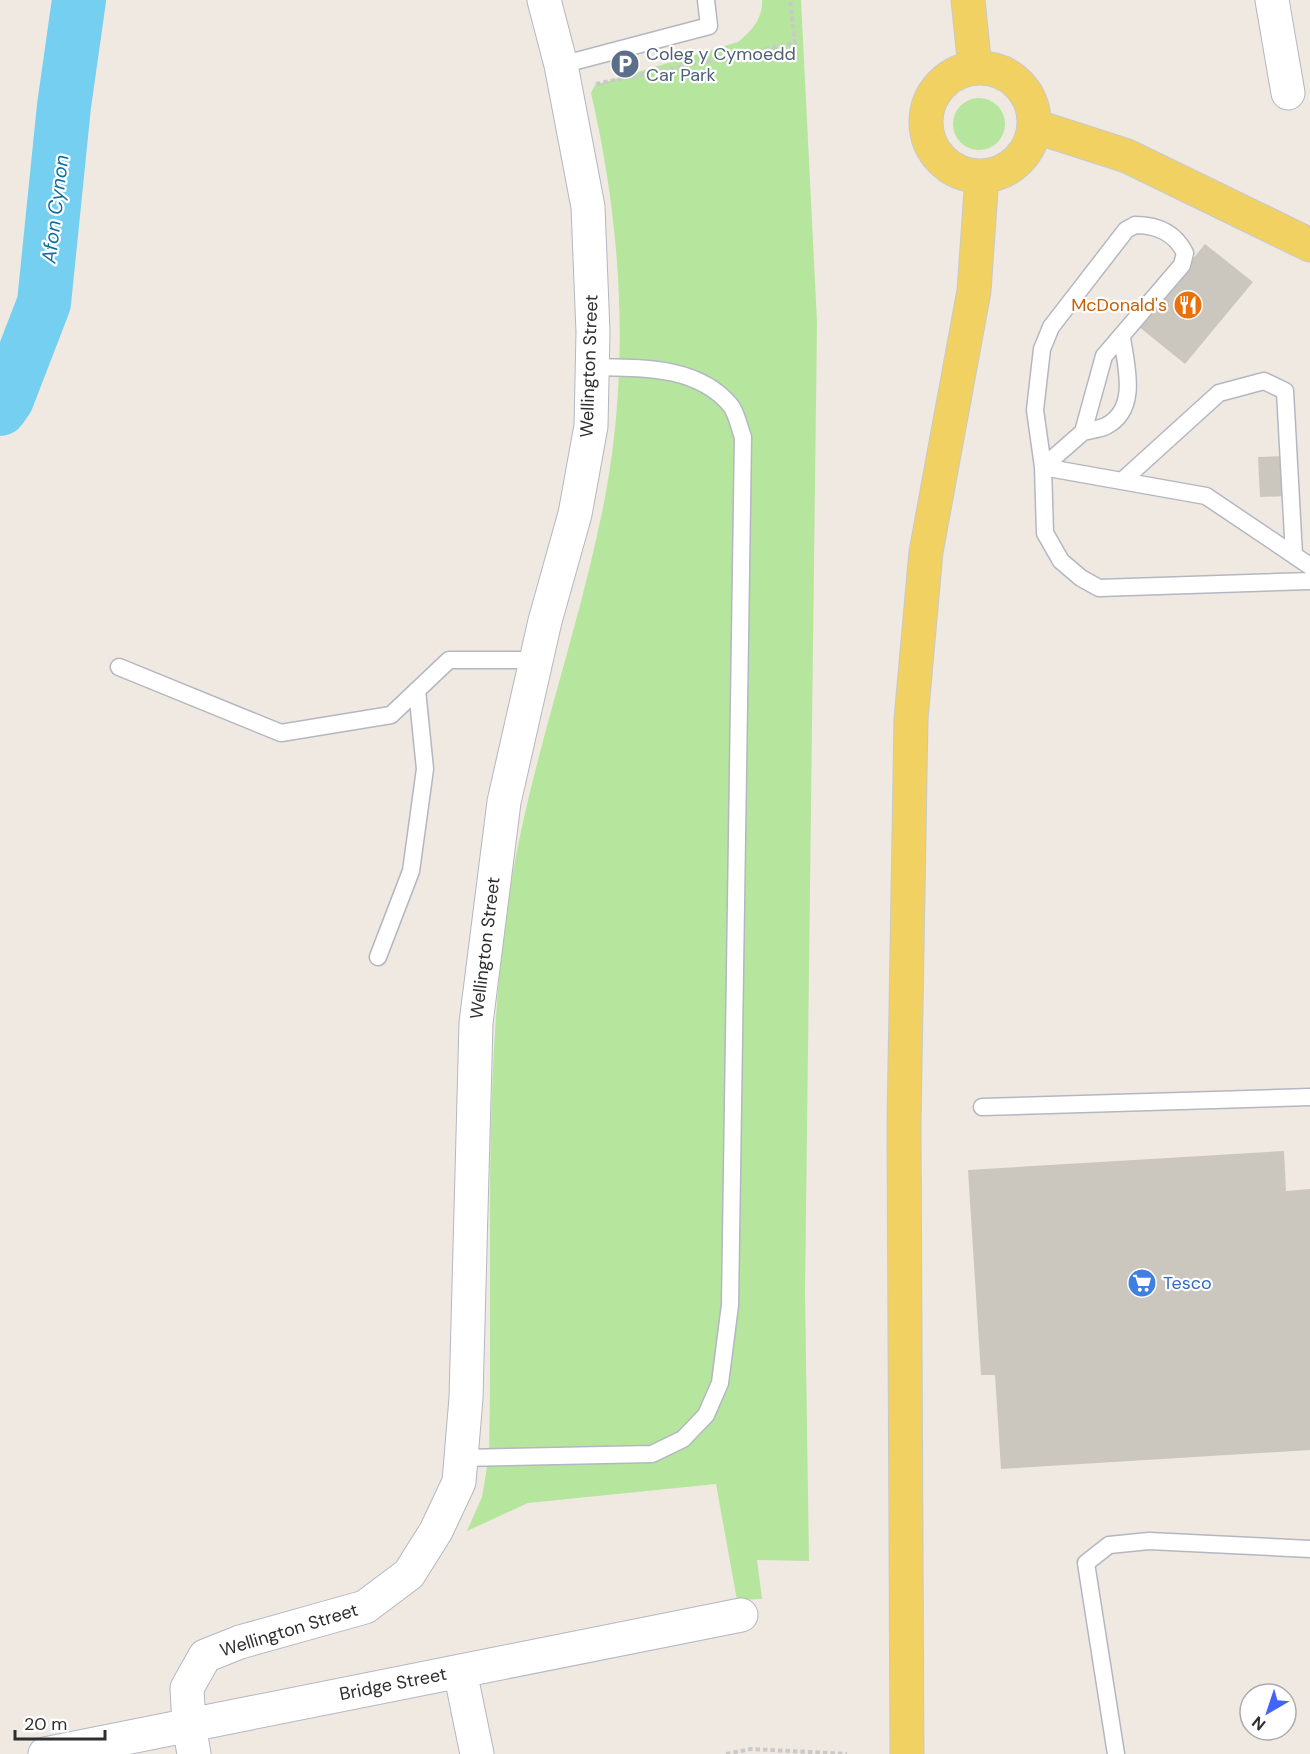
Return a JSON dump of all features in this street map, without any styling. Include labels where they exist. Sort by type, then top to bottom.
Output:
[{"type":"main road","points":[[968,0],[975,68]]},
{"type":"main road","points":[[975,68],[993,69],[1011,77],[1024,90],[1032,107],[1034,126],[1031,141],[1023,155],[1012,166],[998,173],[982,176],[964,174],[948,165],[935,152],[927,135],[926,116],[931,98],[942,83],[957,72],[975,68]]},
{"type":"main road","points":[[1034,126],[1127,156],[1310,245]]},
{"type":"main road","points":[[907,1754],[904,1123],[911,719],[926,552],[974,291],[982,176]]},
{"type":"street","name":"Wellington Street","points":[[191,1739],[187,1688],[205,1656],[240,1642],[365,1607],[409,1574],[436,1531],[459,1482],[466,1398],[476,1023],[504,802],[536,660],[575,514],[591,426],[592,367],[588,207],[564,77],[544,0]]},
{"type":"street","points":[[1272,0],[1288,93]]},
{"type":"street","name":"Bridge Street","points":[[45,1754],[191,1739],[460,1671],[741,1615]]},
{"type":"street","points":[[460,1671],[477,1754]]},
{"type":"lane","points":[[564,77],[709,26],[706,0]]},
{"type":"lane","points":[[1083,432],[1104,356],[1122,338],[1182,265],[1185,253],[1179,240],[1165,230],[1135,225],[1126,230],[1051,327],[1042,349],[1035,411],[1043,467],[1045,533],[1061,561],[1081,578],[1100,588],[1310,581]]},
{"type":"lane","points":[[1043,467],[1083,432],[1106,426],[1123,412],[1127,398],[1127,376],[1122,338]]},
{"type":"lane","points":[[460,1458],[652,1454],[683,1439],[706,1415],[720,1383],[726,1348],[730,1293],[743,436],[731,407],[707,385],[679,374],[592,367]]},
{"type":"lane","points":[[1122,481],[1219,393],[1264,381],[1285,391],[1294,555]]},
{"type":"lane","points":[[1043,467],[1206,496],[1310,566]]},
{"type":"lane","points":[[119,667],[281,733],[391,715],[449,660],[536,660]]},
{"type":"lane","points":[[378,957],[411,871],[425,769],[417,690]]},
{"type":"lane","points":[[982,1107],[1310,1097]]},
{"type":"lane","points":[[1116,1754],[1086,1563],[1109,1545],[1149,1540],[1310,1549]]},
{"type":"path","points":[[564,77],[795,43],[790,0]]},
{"type":"path","points":[[726,1754],[752,1749],[847,1754]]},
{"type":"green space","points":[[762,0],[801,0],[817,322],[805,1293],[809,1561],[757,1560],[762,1599],[737,1600],[716,1484],[528,1503],[467,1531],[482,1497],[489,1455],[491,1113],[499,977],[507,909],[527,804],[595,544],[606,492],[618,392],[619,292],[615,242],[601,142],[591,93],[595,85],[738,42],[756,24],[761,13]]},
{"type":"green space","points":[[974,98],[984,98],[998,105],[1005,124],[998,143],[984,150],[974,150],[964,146],[957,139],[953,129],[953,119],[957,109],[964,102]]},
{"type":"building","points":[[1205,244],[1253,282],[1185,364],[1138,326]]},
{"type":"building","points":[[1288,456],[1289,496],[1260,497],[1258,457]]},
{"type":"building","name":"Tesco","points":[[1284,1151],[1286,1191],[1310,1189],[1310,1450],[1001,1469],[995,1375],[981,1375],[968,1170]]},
{"type":"waterway","name":"Afon Cynon","points":[[0,409],[7,399],[44,303],[64,106],[79,0]]},
{"type":"place","name":"Coleg y Cymoedd Car Park","points":[[625,64]]},
{"type":"place","name":"McDonald's","points":[[1188,305]]},
{"type":"place","name":"Tesco","points":[[1142,1283]]}]
